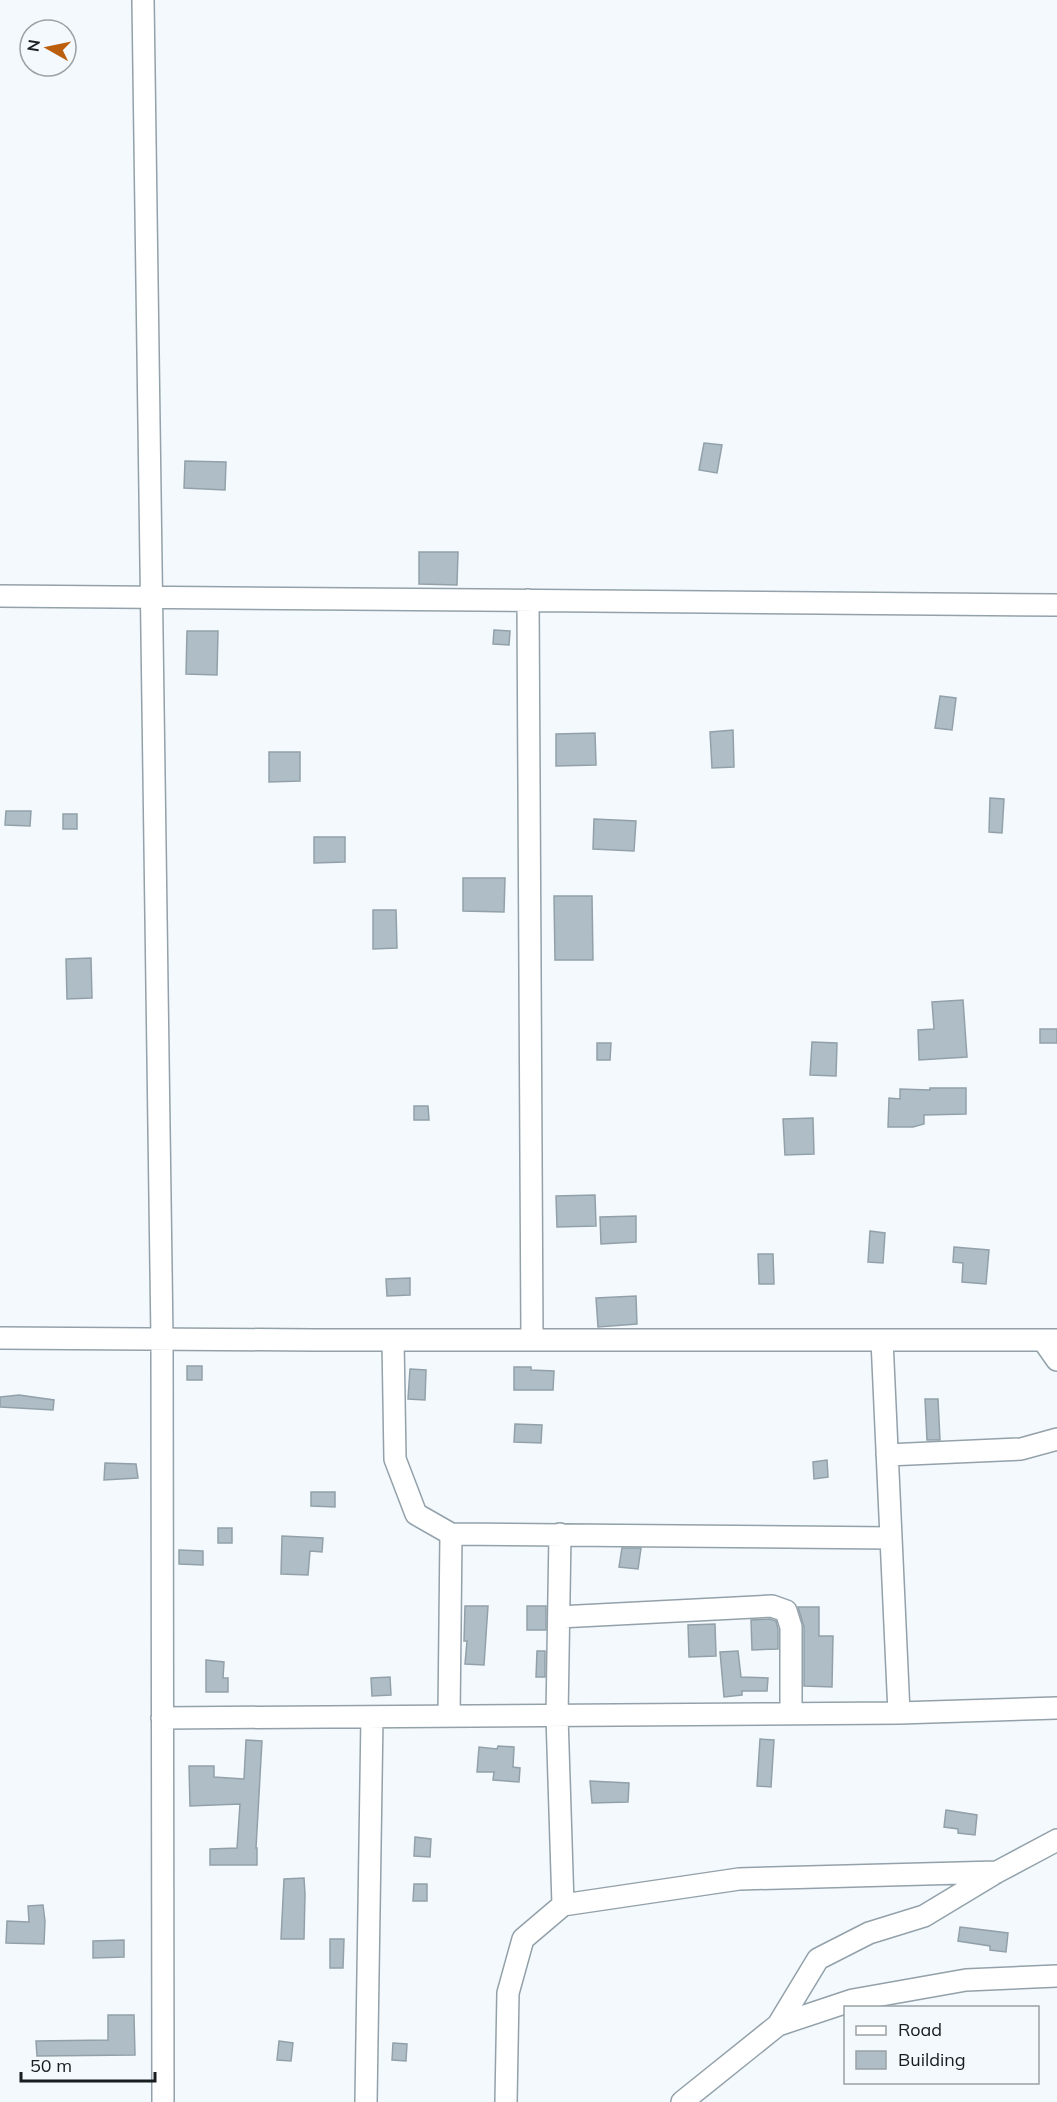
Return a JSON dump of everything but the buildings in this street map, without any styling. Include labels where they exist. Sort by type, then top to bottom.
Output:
[{"type":"street","points":[[143,0],[162,1339],[163,2102]]},
{"type":"street","points":[[0,596],[1057,605]]},
{"type":"street","points":[[528,600],[532,1340]]},
{"type":"street","points":[[0,1338],[1050,1340],[1057,1360]]},
{"type":"street","points":[[393,1340],[395,1459],[416,1514],[451,1534],[891,1538]]},
{"type":"street","points":[[882,1340],[899,1713]]},
{"type":"street","points":[[887,1455],[1021,1449],[1057,1439]]},
{"type":"street","points":[[449,1716],[451,1534]]},
{"type":"street","points":[[560,1534],[557,1716],[563,1905]]},
{"type":"street","points":[[559,1617],[772,1606],[786,1611],[790,1628],[791,1714]]},
{"type":"street","points":[[162,1718],[899,1713],[1057,1708]]},
{"type":"street","points":[[366,2102],[372,1717]]},
{"type":"street","points":[[682,2102],[778,2025],[818,1959],[869,1933],[924,1916],[997,1872],[1057,1840]]},
{"type":"street","points":[[506,2102],[508,1993],[523,1939],[563,1905],[739,1879],[997,1872]]},
{"type":"street","points":[[778,2025],[853,2000],[966,1980],[1057,1976]]}]
